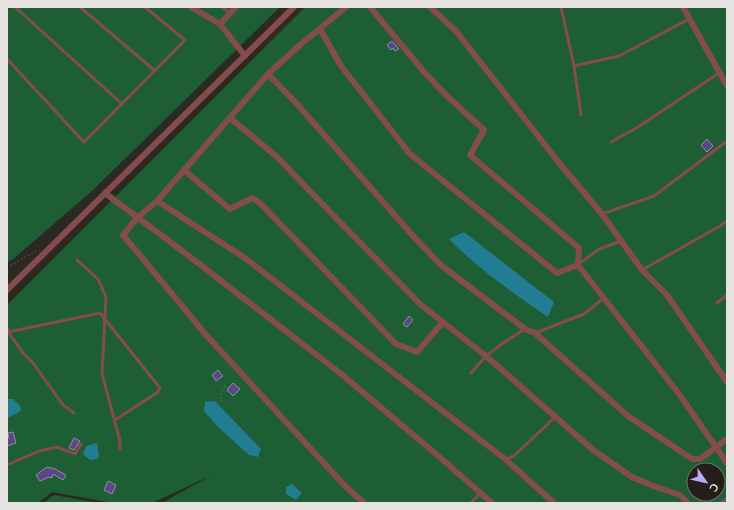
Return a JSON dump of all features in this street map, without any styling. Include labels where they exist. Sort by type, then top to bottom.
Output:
[{"type":"street","points":[[191,7],[220,24],[245,56]]},
{"type":"street","points":[[220,24],[236,7]]},
{"type":"street","points":[[7,290],[294,7]]},
{"type":"street","points":[[370,7],[425,73],[446,95],[484,130],[470,155],[579,248],[578,265],[679,394],[727,463]]},
{"type":"street","points":[[430,7],[456,31],[560,164],[602,214],[642,270],[667,295],[727,382]]},
{"type":"street","points":[[683,7],[727,86]]},
{"type":"street","points":[[341,8],[320,29],[268,74],[157,201],[138,218],[123,235],[207,336],[345,486],[364,503]]},
{"type":"street","points":[[320,29],[341,66],[410,154],[557,273],[578,265]]},
{"type":"street","points":[[268,74],[297,104],[414,237],[442,266],[525,329],[535,333],[628,416],[692,459],[700,459],[727,439]]},
{"type":"street","points":[[230,118],[276,156],[421,305],[486,356],[592,449],[632,477],[680,495],[688,503]]},
{"type":"street","points":[[184,170],[230,209],[252,198],[260,204],[396,344],[417,352],[443,322]]},
{"type":"street","points":[[105,193],[340,374],[492,503]]},
{"type":"street","points":[[157,201],[245,258],[505,459],[554,503]]},
{"type":"lane","points":[[15,7],[122,104]]},
{"type":"lane","points":[[80,7],[154,70]]},
{"type":"lane","points":[[7,60],[84,142],[185,40],[145,7]]},
{"type":"lane","points":[[222,7],[230,13]]},
{"type":"lane","points":[[561,7],[574,66],[581,115]]},
{"type":"lane","points":[[574,66],[619,56],[689,19]]},
{"type":"lane","points":[[611,142],[638,127],[719,74]]},
{"type":"lane","points":[[602,214],[654,196],[727,141]]},
{"type":"lane","points":[[642,270],[727,221]]},
{"type":"lane","points":[[578,265],[599,249],[621,240]]},
{"type":"lane","points":[[77,260],[98,279],[106,297],[102,374],[115,420],[120,441],[120,449]]},
{"type":"lane","points":[[717,303],[727,295]]},
{"type":"lane","points":[[535,333],[584,314],[604,298]]},
{"type":"lane","points":[[74,413],[63,405],[8,331],[100,313],[160,388],[158,392],[115,420]]},
{"type":"lane","points":[[470,373],[486,356],[525,329]]},
{"type":"lane","points":[[505,459],[514,456],[556,416]]},
{"type":"lane","points":[[7,465],[39,451],[57,447],[76,454],[81,444]]},
{"type":"lane","points":[[471,503],[480,493]]},
{"type":"lane","points":[[721,503],[727,498]]},
{"type":"path","points":[[7,267],[38,251]]},
{"type":"path","points":[[224,385],[228,388]]},
{"type":"path","points":[[222,402],[220,396],[226,386]]},
{"type":"green space","points":[[7,7],[280,7],[92,191],[12,260],[7,262]]},
{"type":"green space","points":[[305,7],[727,7],[727,503],[162,503],[210,476],[152,503],[114,503],[52,492],[38,503],[7,503],[7,305]]},
{"type":"green space","points":[[54,495],[98,503],[43,503]]},
{"type":"water","points":[[464,232],[554,302],[548,317],[484,271],[449,239]]},
{"type":"water","points":[[7,399],[13,399],[20,406],[21,411],[7,418]]},
{"type":"water","points":[[215,401],[261,449],[258,457],[249,455],[218,427],[204,411],[205,402]]},
{"type":"water","points":[[97,443],[99,456],[97,459],[90,460],[83,454],[86,446]]},
{"type":"water","points":[[292,484],[302,493],[296,500],[286,494],[286,487]]},
{"type":"building","points":[[392,41],[399,49],[395,51],[393,48],[391,50],[387,45]]},
{"type":"building","points":[[707,139],[713,146],[707,152],[701,145]]},
{"type":"building","points":[[409,316],[413,320],[407,327],[403,324]]},
{"type":"building","points":[[218,370],[223,376],[216,381],[212,375]]},
{"type":"building","points":[[233,383],[240,389],[233,396],[227,390]]},
{"type":"building","points":[[13,432],[16,443],[7,446],[7,439],[9,438],[8,433]]},
{"type":"building","points":[[74,438],[80,441],[74,450],[69,448]]},
{"type":"building","points":[[47,467],[55,469],[66,475],[63,480],[53,474],[52,478],[49,477],[40,481],[36,475]]},
{"type":"building","points":[[108,481],[116,485],[112,494],[104,490]]}]
